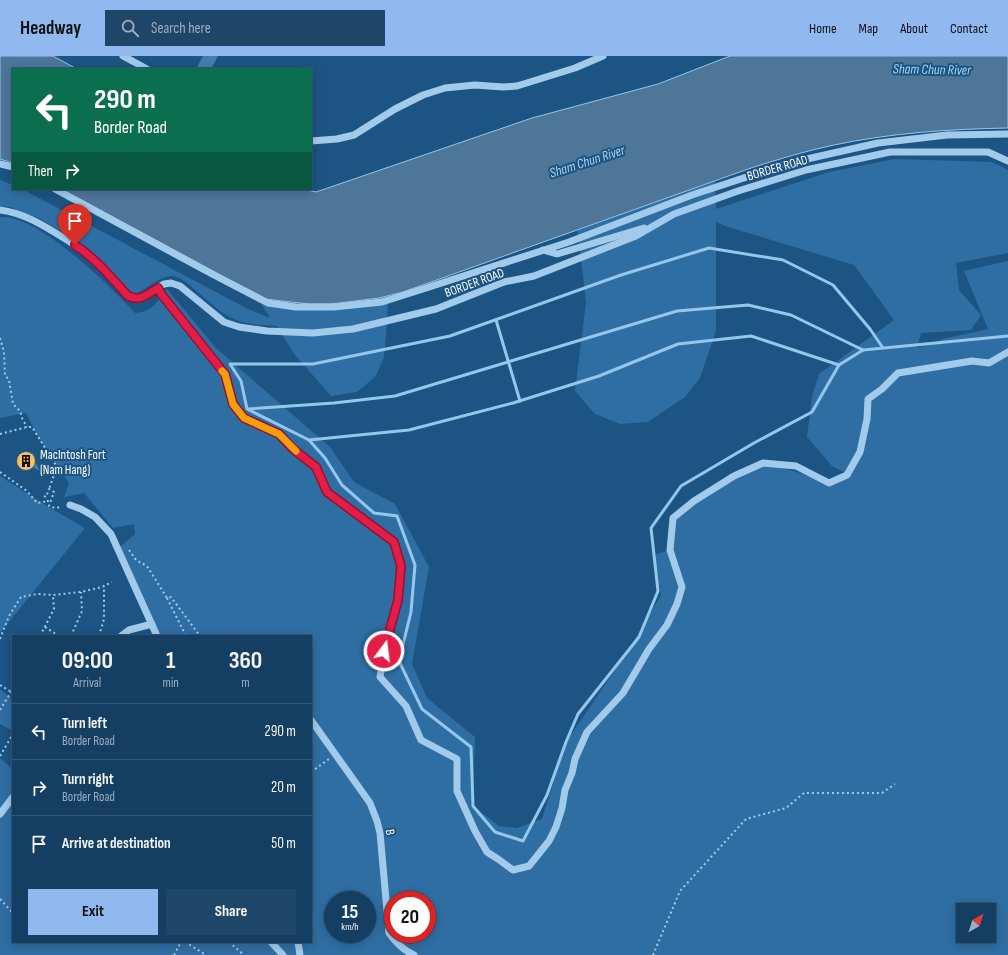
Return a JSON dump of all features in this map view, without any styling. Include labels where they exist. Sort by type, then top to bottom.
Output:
[{"type":"lane","points":[[123,56],[145,68]]},
{"type":"lane","points":[[312,141],[337,139],[354,135],[395,109],[423,96],[446,88],[476,85],[503,87],[517,86],[575,68],[603,56]]},
{"type":"lane","points":[[57,190],[268,303],[296,307],[334,307],[382,302],[543,250],[692,195],[789,163],[878,143],[947,135],[1008,134]]},
{"type":"lane","name":"BORDER ROAD","points":[[0,210],[30,218],[87,253],[104,269],[128,296],[133,298],[140,299],[164,284],[171,283],[180,286],[224,322],[239,327],[267,331],[314,334],[354,330],[436,309],[504,282],[534,276],[636,236],[674,214],[738,191],[806,170],[890,152],[988,152],[1008,161]]},
{"type":"lane","points":[[0,164],[12,167]]},
{"type":"lane","points":[[543,250],[557,254],[656,225]]},
{"type":"lane","points":[[158,288],[225,374],[233,404],[244,418],[279,434],[293,449],[316,467],[327,492],[394,542],[401,566],[401,573],[398,600],[384,651],[380,677],[406,706],[421,740],[457,759],[457,791],[475,831],[487,852],[513,870],[529,866],[549,841],[556,827],[562,808],[565,790],[572,773],[574,759],[587,732],[623,693],[650,649],[667,625],[677,604],[682,587],[670,550],[673,518],[694,501],[734,476],[763,463],[796,466],[829,483],[847,474],[860,452],[867,419],[868,399],[882,389],[898,373],[972,361],[989,363],[1008,352]]},
{"type":"lane","points":[[70,506],[81,509],[95,517],[111,534],[157,635]]},
{"type":"lane","points":[[122,635],[129,630],[152,624]]},
{"type":"lane","name":"B","points":[[312,721],[370,803],[380,833],[389,933],[397,944],[414,955]]},
{"type":"lane","points":[[0,814],[12,798]]},
{"type":"lane","points":[[272,943],[283,955]]},
{"type":"lane","points":[[298,943],[300,955]]},
{"type":"path","points":[[0,338],[4,352],[5,375],[9,380],[13,404],[20,411],[27,427]]},
{"type":"path","points":[[0,434],[32,427],[57,467],[46,497],[44,496]]},
{"type":"path","points":[[0,472],[27,491],[37,503],[44,502],[45,500],[50,502]]},
{"type":"path","points":[[49,490],[54,492],[49,506],[55,508]]},
{"type":"path","points":[[126,547],[136,560],[147,566],[167,598],[186,635]]},
{"type":"path","points":[[0,640],[9,616],[21,597],[37,594],[53,595],[81,592],[104,586],[112,582]]},
{"type":"path","points":[[99,635],[104,619],[104,586]]},
{"type":"path","points":[[70,635],[82,611],[81,592]]},
{"type":"path","points":[[41,635],[54,609],[53,595]]},
{"type":"path","points":[[167,598],[171,597],[199,635]]},
{"type":"path","points":[[45,627],[57,635]]},
{"type":"path","points":[[0,685],[12,691],[0,710]]},
{"type":"path","points":[[0,756],[12,736]]},
{"type":"path","points":[[312,771],[330,758]]},
{"type":"path","points":[[653,955],[680,890],[746,819],[786,808],[804,793],[882,792],[895,784]]},
{"type":"path","points":[[0,899],[12,912]]},
{"type":"path","points":[[174,955],[180,943]]},
{"type":"path","points":[[186,943],[206,955]]},
{"type":"path","points":[[231,943],[244,955]]},
{"type":"shaded area","points":[[895,159],[992,162],[1008,170],[1008,253],[956,263],[959,290],[981,315],[971,330],[921,333],[917,348],[947,338],[988,329],[964,271],[1008,261],[1008,955],[0,955],[0,758],[12,769],[12,943],[312,943],[312,635],[153,635],[120,547],[135,534],[134,524],[113,528],[84,493],[64,497],[69,483],[38,437],[26,413],[0,418],[0,217],[16,219],[34,227],[53,239],[109,286],[135,313],[151,308],[167,289],[216,348],[330,447],[354,482],[395,504],[429,567],[412,664],[427,698],[475,737],[473,806],[499,826],[517,828],[542,819],[566,742],[628,651],[661,595],[654,555],[670,550],[673,518],[689,505],[763,463],[797,472],[829,483],[847,474],[832,466],[807,437],[812,396],[819,374],[894,320],[854,265],[728,227],[716,222],[716,331],[700,378],[685,397],[648,422],[620,424],[595,414],[575,391],[586,303],[577,230],[715,181],[716,209],[829,172]]},
{"type":"shaded area","points":[[0,180],[12,185],[12,190],[24,190],[246,308],[270,318],[255,294],[284,303],[301,304],[339,303],[388,296],[384,357],[376,376],[357,392],[331,396],[295,355],[276,326],[249,324],[229,317],[216,308],[186,282],[174,276],[165,277],[135,294],[128,289],[90,250],[67,235],[41,219],[10,207],[0,206]]},
{"type":"shaded area","points":[[0,476],[85,528],[0,633]]},
{"type":"shaded area","points":[[0,689],[12,699],[12,730],[0,724]]},
{"type":"water","points":[[0,56],[53,56],[75,68],[12,68],[12,163],[0,159]]},
{"type":"water","name":"Sham Chun River","points":[[730,56],[1008,56],[1008,128],[964,129],[877,137],[834,145],[782,158],[403,292],[379,298],[331,304],[309,304],[265,299],[63,190],[307,190],[316,192],[532,118],[658,84]]},
{"type":"building","points":[[203,56],[218,56],[212,68],[197,68]]},
{"type":"building","name":"MacIntosh Fort (Nam Hang)","points":[[26,451],[33,453],[35,456],[34,459],[40,471],[20,460]]},
{"type":"waterway","points":[[883,348],[870,329],[833,285],[783,260],[709,248],[621,275],[450,336],[313,364],[230,364],[241,381],[247,409],[309,440],[325,458],[342,485],[374,513],[397,516],[415,565],[411,612],[399,661],[422,709],[471,747],[473,806],[495,832],[523,841],[547,795],[578,714],[639,637],[658,591],[651,528],[681,486],[754,443],[812,412],[839,365],[863,350],[1008,336]]},
{"type":"waterway","points":[[248,409],[334,403],[395,396],[677,311],[748,305],[791,315],[863,350]]},
{"type":"waterway","points":[[496,320],[520,401]]},
{"type":"waterway","points":[[309,440],[409,430],[513,403],[599,376],[678,344],[751,336],[839,365]]},
{"type":"slow traffic","points":[[222,371],[225,374],[233,404],[244,418],[279,434],[296,451]]},
{"type":"place","name":"MacIntosh Fort (Nam Hang)","points":[[26,461]]},
{"type":"route","points":[[75,245],[87,253],[104,269],[128,296],[140,299],[158,288],[225,374],[233,404],[244,418],[279,434],[293,449],[316,467],[327,492],[394,542],[401,566],[398,600],[384,651]]}]
